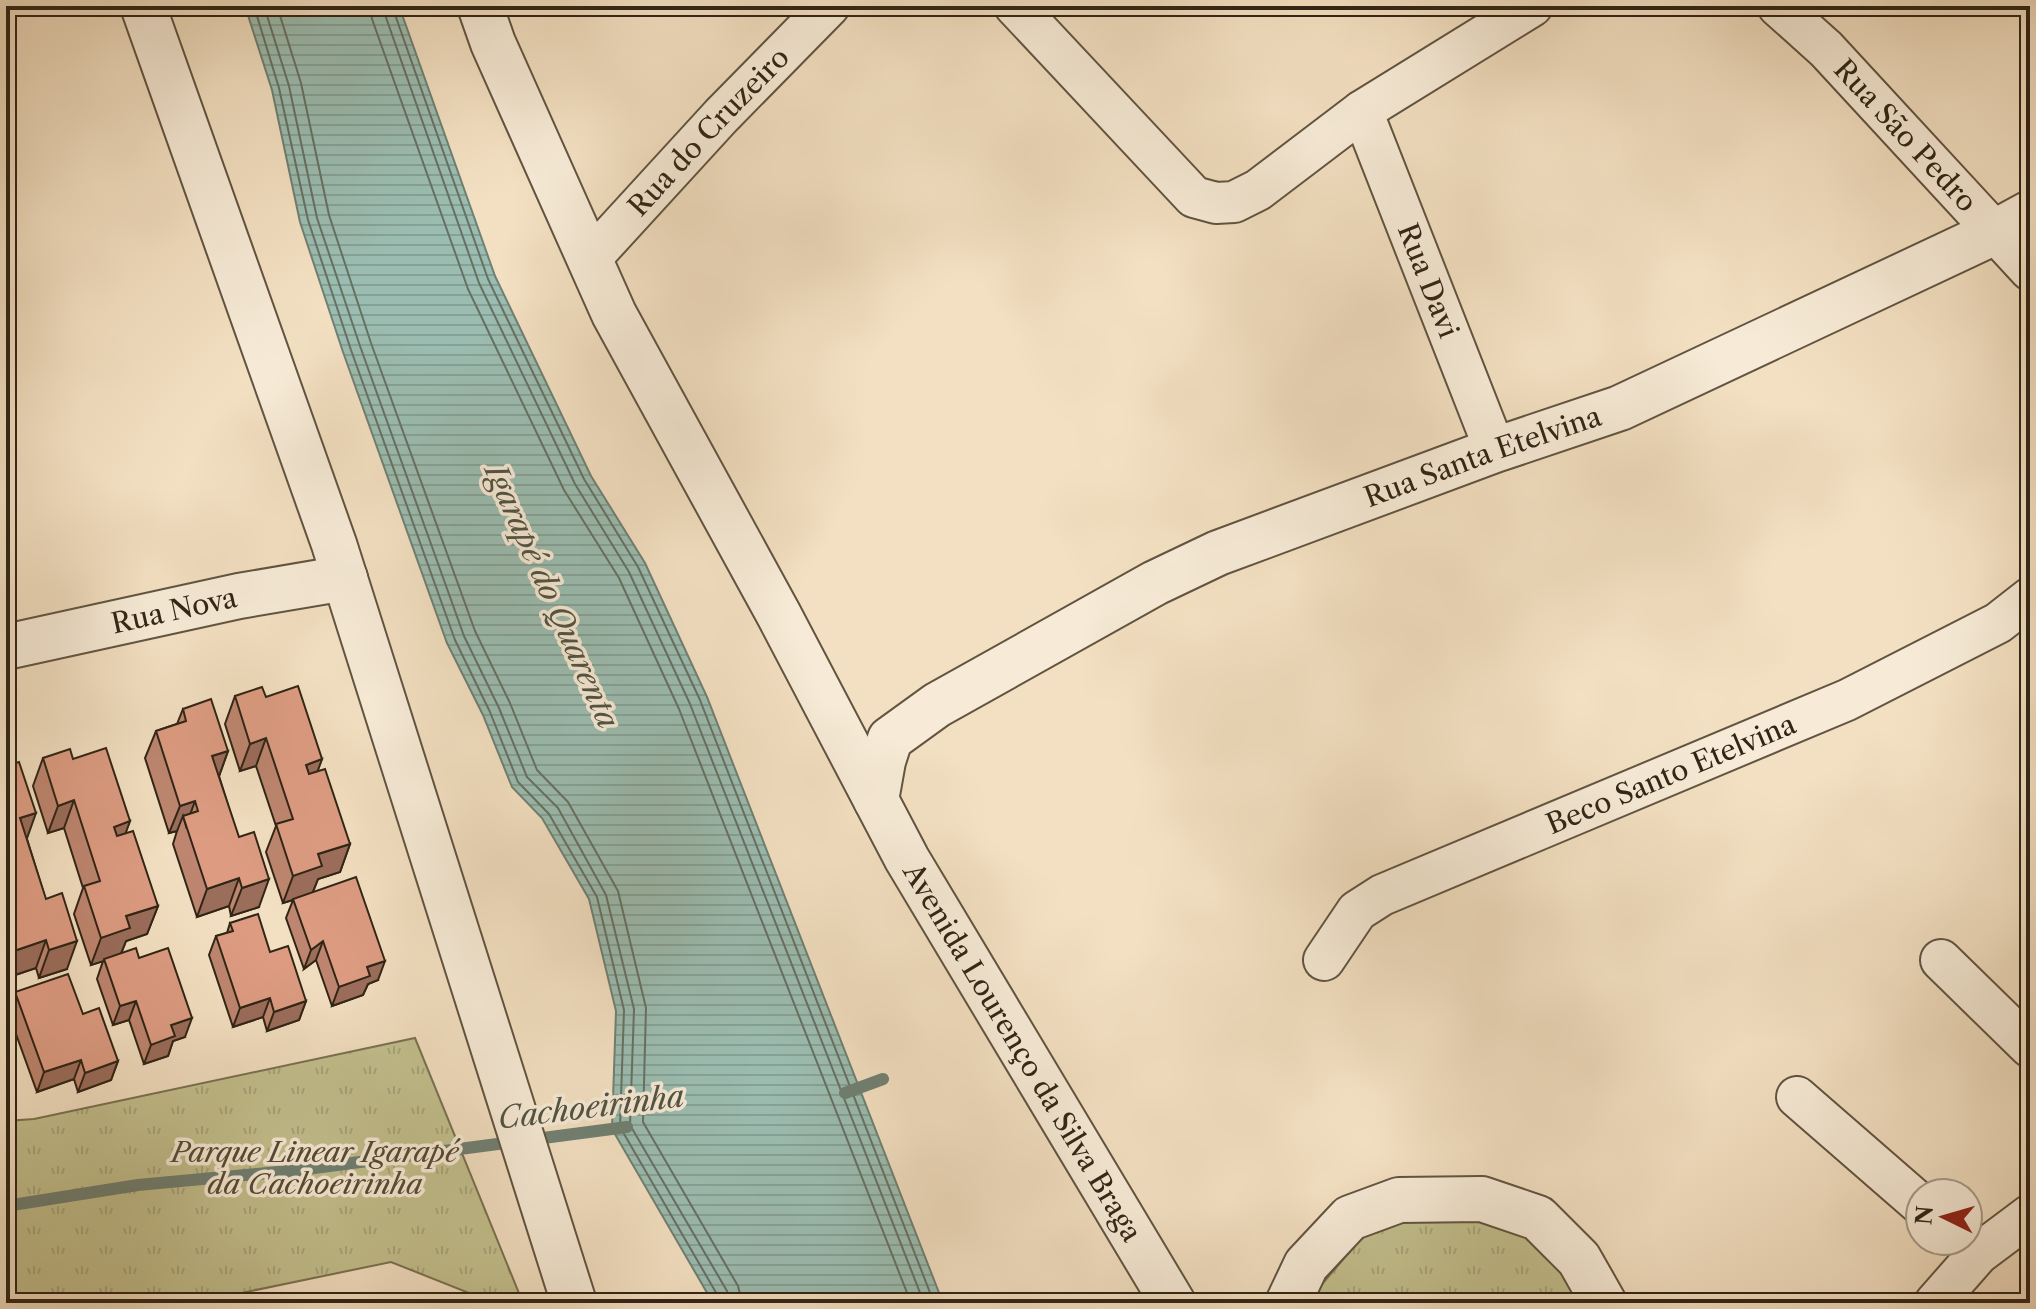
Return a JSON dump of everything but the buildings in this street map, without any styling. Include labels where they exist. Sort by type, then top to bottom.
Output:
[{"type":"street","points":[[143,6],[345,578],[574,1303]]},
{"type":"street","name":"Avenida Lourenço da Silva Braga","points":[[480,6],[493,43],[614,314],[907,859],[1173,1303]]},
{"type":"street","name":"Rua do Cruzeiro","points":[[590,259],[721,116],[829,6]]},
{"type":"street","points":[[1015,6],[1194,197],[1216,203],[1234,202],[1258,190],[1362,111],[1532,6]]},
{"type":"street","name":"Rua São Pedro","points":[[1778,6],[2012,222],[2030,270]]},
{"type":"street","name":"Rua Davi","points":[[1362,111],[1495,450]]},
{"type":"street","name":"Rua Santa Etelvina","points":[[876,800],[890,739],[937,705],[1155,583],[1218,553],[1495,450],[1620,408],[2012,222]]},
{"type":"street","name":"Rua Nova","points":[[6,647],[239,596],[345,578]]},
{"type":"street","name":"Beco Santo Etelvina","points":[[1324,960],[1357,911],[1382,895],[1847,700],[1998,623],[2030,598]]},
{"type":"street","points":[[1941,960],[2030,1047]]},
{"type":"street","points":[[1797,1097],[1904,1190]]},
{"type":"street","points":[[1288,1303],[1306,1265],[1350,1218],[1399,1200],[1468,1199],[1482,1199],[1538,1218],[1579,1259],[1604,1303]]},
{"type":"street","points":[[1984,1240],[2030,1215]]},
{"type":"street","points":[[1935,1303],[1964,1257]]},
{"type":"green space","name":"Parque Linear Igarapé da Cachoeirinha","points":[[415,1038],[523,1303],[494,1303],[391,1262],[193,1303],[6,1303],[6,1121],[34,1119]]},
{"type":"green space","points":[[1453,1208],[1544,1244],[1580,1303],[1306,1303],[1374,1223]]},
{"type":"water","name":"Igarapé do Quarenta","points":[[245,6],[399,6],[495,276],[591,476],[645,563],[707,697],[943,1303],[713,1303],[612,1129],[616,1011],[589,899],[542,818],[512,787],[483,715],[447,643],[300,222],[272,90]]},
{"type":"waterway","points":[[845,1093],[883,1079]]},
{"type":"waterway","name":"Cachoeirinha","points":[[6,1206],[138,1185],[299,1170],[627,1127]]}]
